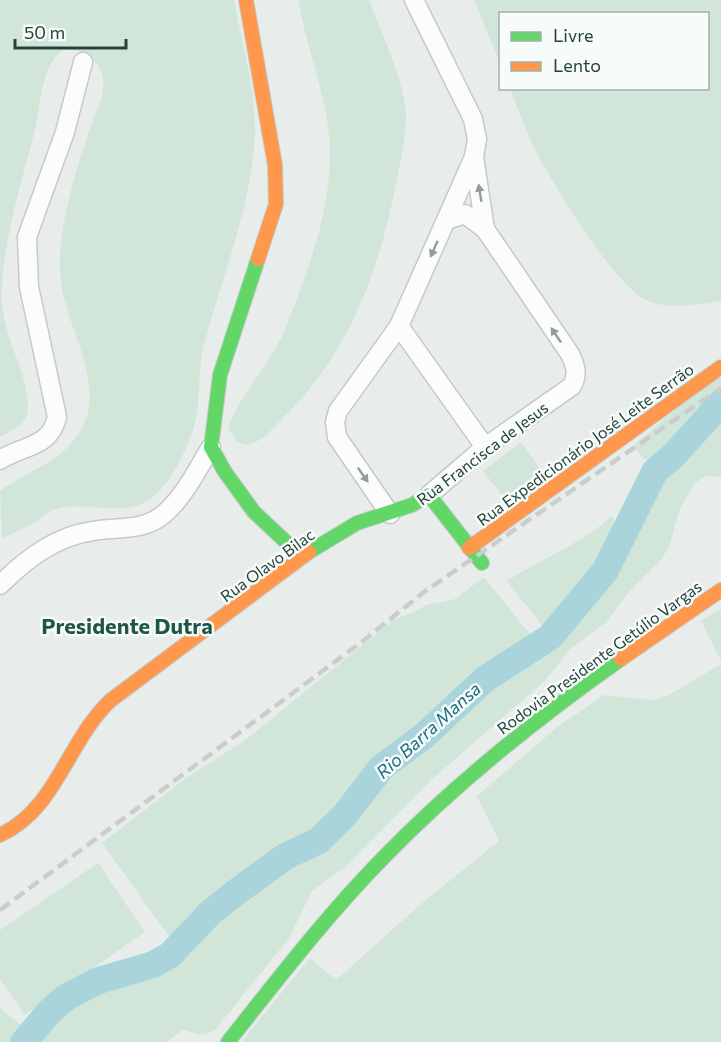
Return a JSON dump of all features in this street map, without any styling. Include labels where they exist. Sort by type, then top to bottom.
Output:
[{"type":"street","points":[[0,585],[35,555],[68,537],[94,531],[129,528],[159,518],[175,502],[211,447],[220,375],[276,204],[275,165],[246,0]]},
{"type":"street","points":[[390,514],[337,437],[335,422],[346,397],[399,326],[474,157],[477,139],[473,119],[414,0]]},
{"type":"street","points":[[0,460],[46,439],[54,430],[57,417],[29,287],[27,237],[65,132],[83,62]]},
{"type":"street","points":[[474,157],[485,229]]},
{"type":"street","points":[[447,220],[465,214],[485,229]]},
{"type":"street","name":"Rua Francisca de Jesus","points":[[390,514],[407,508],[429,495],[485,447],[572,386],[576,379],[574,362],[485,229]]},
{"type":"street","points":[[399,326],[485,447]]},
{"type":"street","name":"Rua Expedicionário José Leite Serrão","points":[[469,548],[721,367]]},
{"type":"street","points":[[211,447],[225,472],[254,512],[302,557]]},
{"type":"street","points":[[429,495],[482,563]]},
{"type":"street","name":"Rua Olavo Bilac","points":[[0,835],[20,826],[32,815],[78,738],[100,710],[302,557],[358,523],[390,514]]},
{"type":"street","name":"Rodovia Presidente Getúlio Vargas","points":[[228,1042],[313,935],[357,885],[484,763],[580,688],[721,590]]},
{"type":"green space","points":[[0,0],[234,0],[251,84],[255,117],[253,161],[248,188],[204,345],[196,420],[186,449],[176,468],[157,493],[139,505],[115,509],[65,507],[53,510],[30,525],[2,538],[0,491],[66,449],[82,428],[88,410],[90,392],[87,373],[64,299],[60,260],[66,213],[102,96],[103,77],[98,66],[84,53],[66,50],[60,52],[54,59],[45,78],[8,238],[2,282],[4,317],[25,382],[28,409],[22,423],[0,437]]},
{"type":"green space","points":[[298,0],[369,0],[402,90],[406,117],[403,150],[380,248],[358,310],[344,339],[307,392],[284,417],[266,435],[245,445],[237,442],[228,428],[240,402],[272,354],[285,329],[313,253],[326,200],[330,147],[327,120]]},
{"type":"green space","points":[[474,0],[721,0],[721,301],[684,306],[666,305],[648,301],[634,292],[601,254],[553,181],[532,144],[510,90],[709,90],[709,12],[499,12],[499,61]]},
{"type":"green space","points":[[721,371],[721,397],[690,421],[661,459],[653,462],[644,459],[633,446]]},
{"type":"green space","points":[[721,412],[721,477],[705,476],[695,483],[680,508],[669,547],[660,561],[629,592],[606,622],[569,650],[546,680],[432,779],[344,868],[312,891],[289,938],[215,1030],[203,1035],[183,1030],[166,1042],[34,1042],[67,1008],[90,993],[122,979],[150,979],[182,960],[191,953],[215,918],[241,894],[290,862],[319,848],[350,818],[386,770],[417,752],[495,680],[551,642],[616,568],[645,497],[655,481],[701,429]]},
{"type":"green space","points":[[521,442],[541,470],[505,499],[483,471]]},
{"type":"green space","points":[[629,501],[624,527],[614,552],[548,633],[507,581],[587,535],[612,516],[615,524]]},
{"type":"green space","points":[[484,577],[534,639],[493,662],[358,780],[312,836],[285,848],[204,911],[173,942],[102,843],[186,778],[244,741],[393,620],[426,605],[455,599]]},
{"type":"green space","points":[[721,609],[721,661],[701,621]]},
{"type":"green space","points":[[721,664],[721,1042],[241,1042],[310,958],[336,980],[421,904],[499,841],[477,796],[556,728],[604,695],[653,700],[667,696]]},
{"type":"green space","points":[[98,863],[145,932],[25,1015],[0,979],[0,930]]},
{"type":"green space","points":[[0,1008],[25,1028],[14,1042],[0,1042]]},
{"type":"waterway","name":"Rio Barra Mansa","points":[[24,1042],[49,1012],[65,998],[97,981],[152,965],[170,955],[211,912],[235,893],[286,856],[318,841],[344,816],[381,768],[425,735],[485,679],[550,637],[605,571],[655,471],[673,456],[721,403]]},
{"type":"railway","points":[[0,910],[363,641],[424,592],[721,388]]},
{"type":"traffic: fast","points":[[258,259],[220,375],[211,447],[225,472],[254,512],[302,557]]},
{"type":"traffic: fast","points":[[309,552],[357,523],[412,505],[429,495],[482,563]]},
{"type":"traffic: fast","points":[[228,1042],[323,924],[411,830],[498,753],[621,659]]},
{"type":"traffic: slow","points":[[246,0],[275,165],[276,204],[258,259]]},
{"type":"traffic: slow","points":[[469,548],[721,367]]},
{"type":"traffic: slow","points":[[0,835],[35,809],[49,792],[83,735],[111,700],[309,552]]},
{"type":"traffic: slow","points":[[621,659],[721,590]]},
{"type":"district","name":"Presidente Dutra","points":[[127,625]]}]
